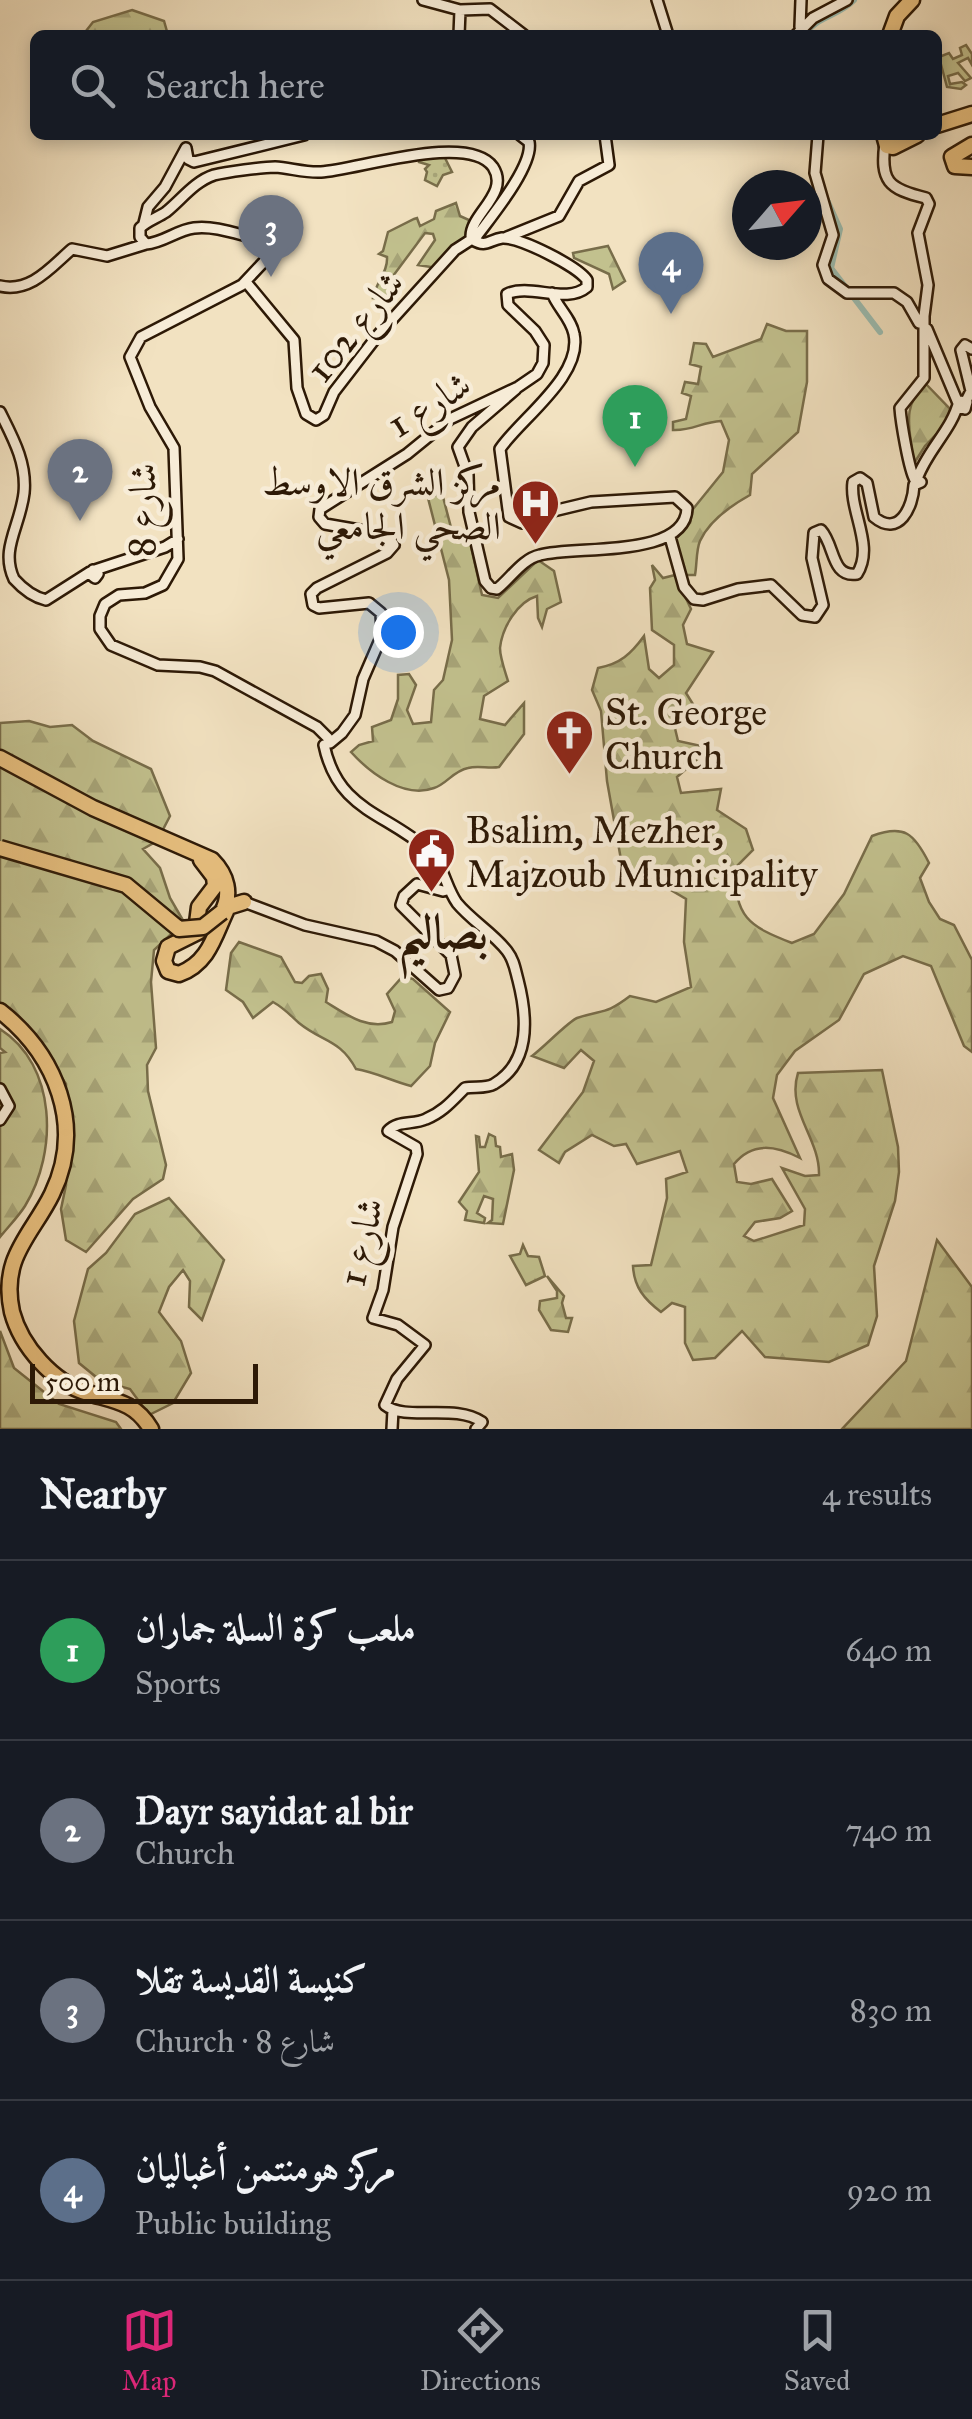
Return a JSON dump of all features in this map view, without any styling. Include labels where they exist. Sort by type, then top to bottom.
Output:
[{"type":"highway","points":[[893,30],[907,5]]},
{"type":"highway","points":[[942,124],[972,114]]},
{"type":"highway","points":[[886,140],[896,147],[909,140]]},
{"type":"highway","points":[[972,145],[952,157],[955,166],[972,167]]},
{"type":"highway","points":[[0,760],[92,813],[201,860],[221,882],[223,910]]},
{"type":"highway","points":[[0,760],[93,808],[204,856],[221,870],[234,897],[245,902]]},
{"type":"highway","points":[[0,845],[127,882],[185,926],[206,922],[245,902]]},
{"type":"highway","points":[[201,860],[214,877],[215,886],[199,908],[198,928],[168,947],[166,969],[180,974],[194,968],[214,945],[227,887]]},
{"type":"highway","points":[[6,1019],[35,1052],[50,1079],[59,1110],[61,1138],[51,1184],[10,1251],[4,1294],[8,1316],[20,1342],[61,1384],[80,1395],[119,1404],[149,1429]]},
{"type":"street","points":[[429,0],[454,9],[490,9],[517,30]]},
{"type":"street","points":[[658,0],[667,30]]},
{"type":"street","points":[[801,0],[805,20]]},
{"type":"street","points":[[799,30],[805,20],[847,0]]},
{"type":"street","points":[[454,9],[458,30]]},
{"type":"street","points":[[1,286],[15,288],[35,280],[70,249],[107,256],[145,242],[140,230],[146,211],[165,187],[186,148],[191,162],[288,140]]},
{"type":"street","points":[[475,234],[495,213],[530,154],[526,140]]},
{"type":"street","points":[[475,234],[482,242],[490,242],[559,216],[579,182],[609,165],[606,140]]},
{"type":"street","points":[[817,140],[816,173],[832,235],[823,268],[831,283],[848,291],[894,292],[908,302],[921,323]]},
{"type":"street","points":[[884,140],[882,169],[886,178],[907,192],[926,198],[930,204],[918,232],[926,271],[921,323],[922,384],[900,408],[916,484]]},
{"type":"street","points":[[144,223],[165,213],[213,176],[272,167],[320,172],[441,153],[480,158],[492,166],[497,179],[475,234]]},
{"type":"street","name":"شارع 8","points":[[145,242],[195,228],[218,229],[274,246],[269,258],[246,282],[145,334],[131,352],[130,362],[140,385],[174,448],[178,543],[175,567],[163,585],[119,596],[105,604],[99,623],[106,641],[120,650],[158,665],[215,671],[306,723],[327,741]]},
{"type":"street","points":[[523,243],[528,228]]},
{"type":"street","name":"شارع 102","points":[[246,282],[294,340],[296,384],[306,414],[312,420],[320,418],[334,392],[378,336],[475,234]]},
{"type":"street","points":[[504,238],[578,270],[587,280],[581,292],[552,293],[573,330],[572,353],[555,387],[500,449],[509,518],[522,523],[591,502],[677,498],[687,508],[686,519],[670,537],[647,544],[541,554],[500,590],[491,591],[482,576],[469,512],[468,474],[458,444],[518,387]]},
{"type":"street","points":[[912,302],[922,294],[926,271]]},
{"type":"street","points":[[848,291],[892,289],[912,302],[961,404]]},
{"type":"street","name":"شارع 1","points":[[327,741],[345,729],[358,705],[363,679],[382,635],[383,618],[378,609],[364,602],[316,608],[311,594],[387,553],[394,542],[388,536],[326,524],[319,516],[320,509],[406,454],[450,419],[518,387],[539,370],[544,346],[505,297],[515,290],[552,293]]},
{"type":"street","points":[[670,537],[686,591],[694,599],[703,600],[731,590],[776,587],[804,617],[817,616],[823,602],[812,558],[814,532],[821,530],[826,535],[844,574],[857,574],[862,564],[861,531],[851,488],[855,480],[863,478],[869,485],[874,517],[889,523],[907,514],[932,445],[950,426],[971,391],[960,350],[964,345],[972,349]]},
{"type":"street","name":"شارع 8","points":[[0,412],[18,447],[24,486],[20,509],[0,557],[27,592],[43,600],[51,599],[91,573],[178,543]]},
{"type":"street","points":[[647,544],[673,552]]},
{"type":"street","points":[[245,902],[305,925],[376,942],[395,951],[439,990],[448,988],[453,980],[451,955],[401,905],[404,896],[417,884],[448,890],[441,867],[429,852],[375,815],[339,779],[327,741]]},
{"type":"street","name":"شارع 1","points":[[392,1410],[385,1406],[387,1397],[426,1345],[398,1325],[373,1318],[383,1290],[392,1227],[417,1154],[416,1147],[388,1131],[394,1125],[424,1120],[444,1110],[464,1088],[492,1086],[512,1066],[523,1044],[524,1005],[513,960],[448,890]]},
{"type":"street","points":[[0,1089],[10,1106],[0,1120]]},
{"type":"street","points":[[392,1429],[392,1410],[475,1417],[482,1422],[476,1429]]},
{"type":"green space","points":[[132,10],[164,21],[167,30],[87,30],[93,22]]},
{"type":"green space","points":[[966,45],[972,54],[972,65],[968,58],[958,63],[971,78],[965,81],[958,73],[948,76],[950,84],[966,85],[961,89],[947,87],[942,56],[949,53],[953,59],[962,55],[960,48]]},
{"type":"green space","points":[[444,156],[452,172],[443,175],[437,186],[425,180],[429,165],[419,159]]},
{"type":"green space","points":[[456,203],[460,216],[469,220],[467,236],[437,268],[418,265],[435,240],[433,234],[425,233],[393,276],[386,299],[373,298],[386,267],[387,257],[379,254],[388,232],[417,218],[420,226],[434,219],[436,211]]},
{"type":"green space","points":[[608,246],[625,281],[613,289],[609,274],[574,258],[573,253]]},
{"type":"green space","points":[[767,324],[786,331],[807,331],[807,382],[798,432],[752,474],[750,495],[709,527],[699,545],[695,575],[685,575],[675,540],[690,523],[693,509],[723,472],[729,440],[721,421],[673,430],[673,422],[686,419],[691,396],[682,393],[685,382],[698,384],[701,367],[690,364],[694,343],[706,344],[713,357],[761,339]]},
{"type":"green space","points":[[925,383],[950,409],[948,422],[913,465],[910,412]]},
{"type":"green space","points":[[442,493],[454,539],[469,538],[482,595],[498,598],[538,560],[554,571],[561,602],[547,609],[542,627],[537,596],[530,599],[517,610],[504,632],[500,652],[508,681],[484,696],[480,719],[505,725],[524,703],[524,734],[499,767],[468,768],[434,788],[411,790],[378,776],[351,752],[373,741],[372,727],[391,720],[398,699],[398,675],[409,674],[416,685],[407,710],[413,724],[431,722],[434,690],[443,680],[452,640],[449,580],[428,498]]},
{"type":"green space","points":[[652,565],[663,578],[675,575],[691,609],[683,625],[687,644],[713,652],[686,693],[696,709],[673,720],[678,741],[710,748],[677,777],[681,793],[721,789],[717,810],[746,829],[753,850],[735,868],[738,898],[747,918],[792,943],[814,934],[844,894],[872,836],[900,831],[913,838],[924,853],[929,863],[920,878],[929,902],[940,919],[954,925],[972,960],[972,1052],[964,1046],[931,966],[903,956],[864,974],[839,1020],[795,1051],[777,1075],[773,1098],[800,1158],[765,1148],[749,1152],[734,1164],[737,1182],[751,1184],[772,1179],[792,1211],[780,1218],[755,1222],[744,1236],[754,1241],[804,1225],[805,1209],[782,1168],[805,1176],[819,1175],[796,1100],[798,1073],[882,1070],[898,1147],[899,1172],[895,1201],[874,1266],[877,1316],[868,1345],[829,1362],[765,1357],[742,1331],[715,1358],[693,1360],[685,1343],[685,1307],[672,1303],[661,1312],[641,1292],[633,1266],[651,1265],[667,1198],[666,1179],[687,1172],[680,1151],[637,1164],[626,1144],[614,1146],[592,1135],[565,1152],[559,1163],[539,1150],[583,1092],[594,1061],[581,1050],[564,1068],[532,1056],[577,1018],[609,1009],[630,996],[656,1002],[691,987],[684,942],[686,899],[669,889],[637,885],[623,871],[607,781],[601,711],[592,690],[598,668],[624,657],[644,636],[649,669],[659,678],[674,665],[674,645],[652,630]]},
{"type":"green space","points":[[29,721],[50,727],[72,725],[93,741],[151,769],[170,816],[157,841],[143,849],[160,868],[170,898],[184,922],[154,950],[151,982],[156,1048],[147,1065],[148,1091],[166,1165],[163,1179],[133,1199],[86,1252],[66,1240],[61,1209],[66,1185],[66,1084],[30,1031],[0,1003],[0,723]]},
{"type":"green space","points":[[239,942],[281,957],[295,982],[302,983],[309,976],[321,974],[328,989],[326,1002],[366,1023],[392,1022],[395,1011],[387,994],[403,976],[413,979],[450,1012],[435,1043],[430,1066],[411,1086],[356,1069],[337,1046],[273,1002],[253,1018],[243,1002],[226,990],[231,953]]},
{"type":"green space","points":[[0,1029],[33,1064],[42,1087],[47,1136],[36,1184],[22,1210],[0,1237],[0,1053],[5,1052],[0,1048]]},
{"type":"green space","points":[[489,1134],[495,1137],[501,1157],[512,1154],[514,1170],[503,1224],[488,1223],[492,1220],[493,1199],[484,1196],[477,1213],[485,1218],[484,1223],[465,1220],[467,1211],[459,1202],[479,1172],[476,1136],[480,1147],[485,1147]]},
{"type":"green space","points":[[169,1198],[224,1260],[202,1320],[189,1307],[190,1281],[183,1270],[169,1287],[159,1312],[181,1341],[191,1373],[173,1403],[149,1415],[130,1389],[101,1381],[79,1363],[74,1321],[88,1269],[106,1253],[135,1214]]},
{"type":"green space","points":[[937,1240],[972,1287],[972,1429],[842,1429],[906,1361]]},
{"type":"green space","points":[[523,1245],[528,1256],[539,1257],[545,1276],[526,1285],[510,1256],[520,1254]]},
{"type":"green space","points":[[547,1276],[564,1296],[566,1318],[572,1318],[568,1332],[551,1330],[539,1310],[540,1301],[557,1298]]},
{"type":"green space","points":[[0,1331],[14,1368],[59,1404],[116,1422],[121,1429],[0,1429]]},
{"type":"waterway","points":[[809,30],[854,0]]},
{"type":"waterway","points":[[827,200],[840,229],[831,268],[880,332]]},
{"type":"place","name":"كنيسة القديسة تقلا","points":[[271,277]]},
{"type":"place","name":"مركز هومنتمن أغباليان","points":[[671,314]]},
{"type":"place","name":"ملعب كرة السلة جماران","points":[[635,467]]},
{"type":"place","name":"Dayr sayidat al bir","points":[[80,521]]},
{"type":"place","name":"مركز الشرق الاوسط الصحي الجامعي","points":[[536,546]]},
{"type":"place","name":"St. George Church","points":[[570,776]]},
{"type":"place","name":"Bsalim, Mezher, Majzoub Municipality","points":[[431,894]]},
{"type":"district","name":"بصاليم","points":[[443,931]]}]
